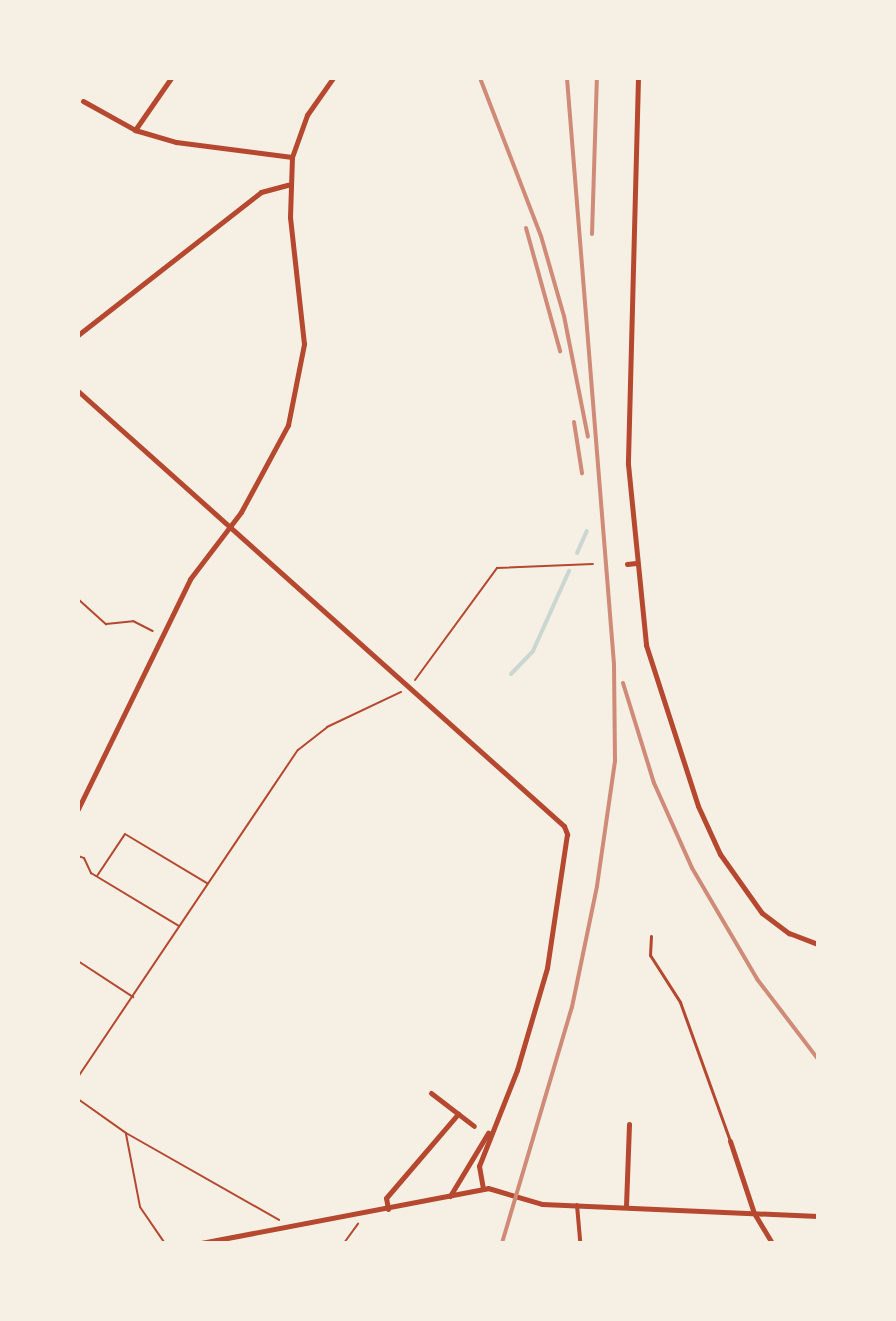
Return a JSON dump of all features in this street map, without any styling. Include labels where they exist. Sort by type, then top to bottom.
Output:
[{"type":"street","points":[[135,130],[171,78]]},
{"type":"street","points":[[78,809],[190,579],[229,527],[275,453],[302,376],[303,319],[288,185],[292,157],[307,115],[333,78]]},
{"type":"street","points":[[638,78],[628,464],[636,563],[654,677],[698,806],[720,854],[762,913],[789,933],[818,944]]},
{"type":"street","points":[[83,101],[135,130],[176,142],[292,157]]},
{"type":"street","points":[[78,335],[261,192],[288,185]]},
{"type":"street","points":[[78,391],[410,687],[567,834],[542,991],[479,1166],[486,1188]]},
{"type":"street","points":[[627,564],[636,563]]},
{"type":"street","points":[[431,1093],[474,1126]]},
{"type":"street","points":[[388,1209],[386,1198],[458,1114]]},
{"type":"street","points":[[626,1206],[629,1124]]},
{"type":"street","points":[[450,1196],[493,1125]]},
{"type":"street","points":[[730,1141],[754,1213],[772,1243]]},
{"type":"street","points":[[201,1243],[486,1188],[542,1204],[818,1216]]},
{"type":"street","points":[[577,1205],[580,1243]]},
{"type":"lane","points":[[651,936],[650,955],[680,1002],[730,1141]]},
{"type":"path","points":[[78,1077],[253,822],[298,750],[327,727],[410,687],[497,568],[593,564]]},
{"type":"path","points":[[78,599],[106,624],[133,621],[153,631]]},
{"type":"path","points":[[97,876],[125,834],[208,884]]},
{"type":"path","points":[[78,856],[97,876],[180,926]]},
{"type":"path","points":[[78,961],[133,997]]},
{"type":"path","points":[[78,1099],[126,1133],[280,1221]]},
{"type":"path","points":[[126,1133],[140,1207],[164,1242]]},
{"type":"path","points":[[344,1243],[358,1226],[356,1215]]},
{"type":"waterway","points":[[577,553],[587,531]]},
{"type":"waterway","points":[[511,674],[533,651],[569,571]]},
{"type":"railway","points":[[480,78],[541,236],[564,316],[588,437]]},
{"type":"railway","points":[[502,1243],[572,1007],[597,886],[615,761],[614,664],[567,78]]},
{"type":"railway","points":[[592,234],[597,78]]},
{"type":"railway","points":[[526,228],[560,351]]},
{"type":"railway","points":[[574,422],[582,473]]},
{"type":"railway","points":[[623,683],[654,783],[692,868],[757,979],[818,1059]]}]
